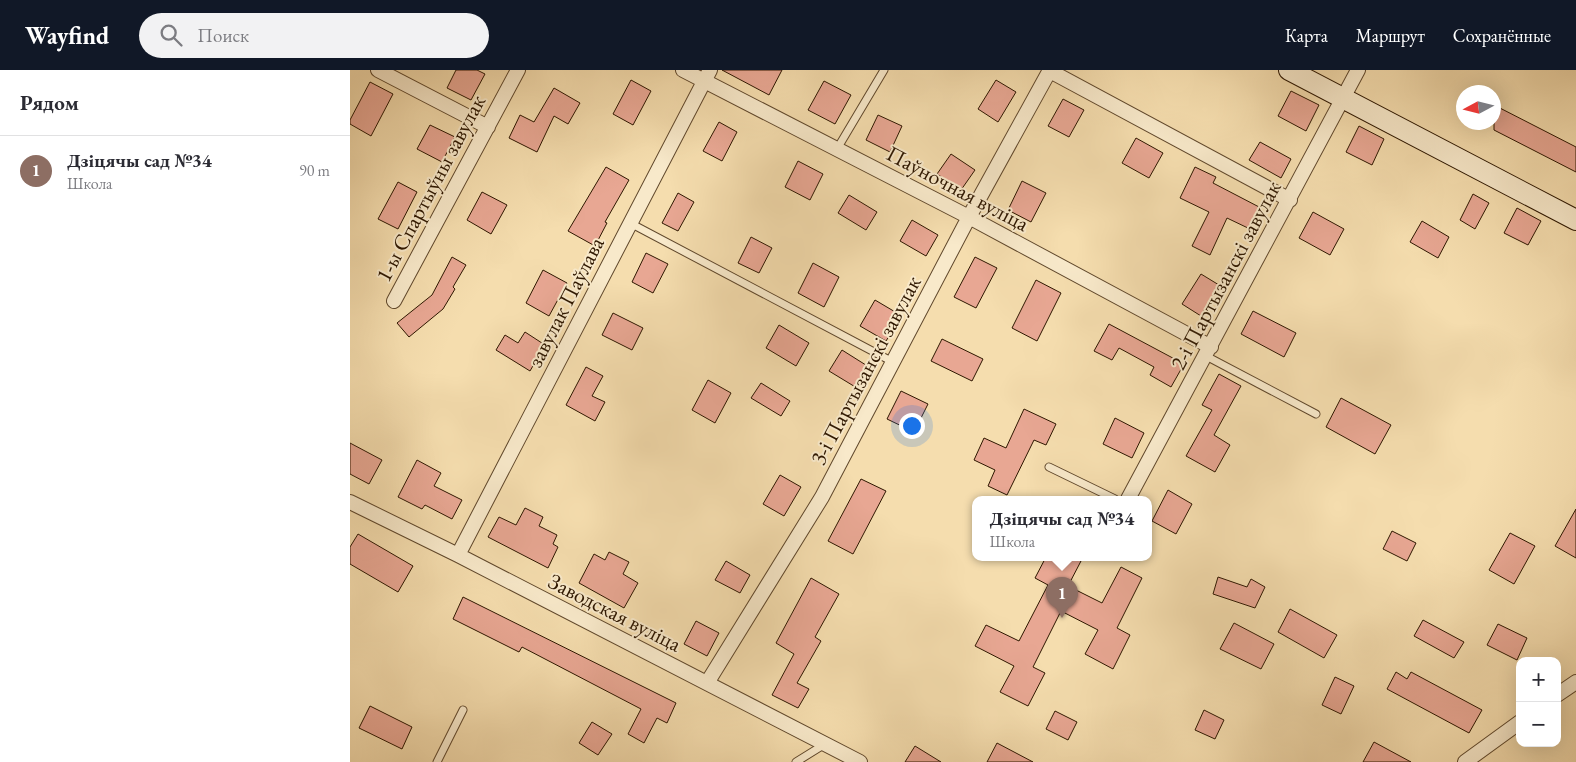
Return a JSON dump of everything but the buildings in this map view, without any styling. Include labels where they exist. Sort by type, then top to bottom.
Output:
[{"type":"street","points":[[378,70],[488,127]]},
{"type":"street","name":"1-ы Спартыўны завулак","points":[[394,301],[518,70]]},
{"type":"street","name":"Паўночная вуліца","points":[[683,70],[707,75],[837,149],[970,217],[1209,352]]},
{"type":"street","points":[[1050,70],[1290,200]]},
{"type":"street","name":"3-і Партызанскі завулак","points":[[707,683],[822,497],[1050,70]]},
{"type":"street","points":[[1288,70],[1576,220]]},
{"type":"street","name":"2-і Партызанскі завулак","points":[[1130,496],[1209,352],[1358,70]]},
{"type":"street","name":"завулак Паўлава","points":[[458,555],[707,75]]},
{"type":"street","name":"Заводская вуліца","points":[[350,502],[458,555],[860,762]]},
{"type":"street","points":[[1561,692],[1576,682]]},
{"type":"street","points":[[1465,762],[1516,725]]},
{"type":"lane","points":[[837,149],[884,70]]},
{"type":"lane","points":[[630,223],[893,362]]},
{"type":"lane","points":[[1209,352],[1316,414]]},
{"type":"lane","points":[[1049,467],[1109,496]]},
{"type":"lane","points":[[437,762],[464,710]]},
{"type":"lane","points":[[796,762],[825,744]]},
{"type":"place","name":"Дзіцячы сад №34","points":[[1062,618]]}]
